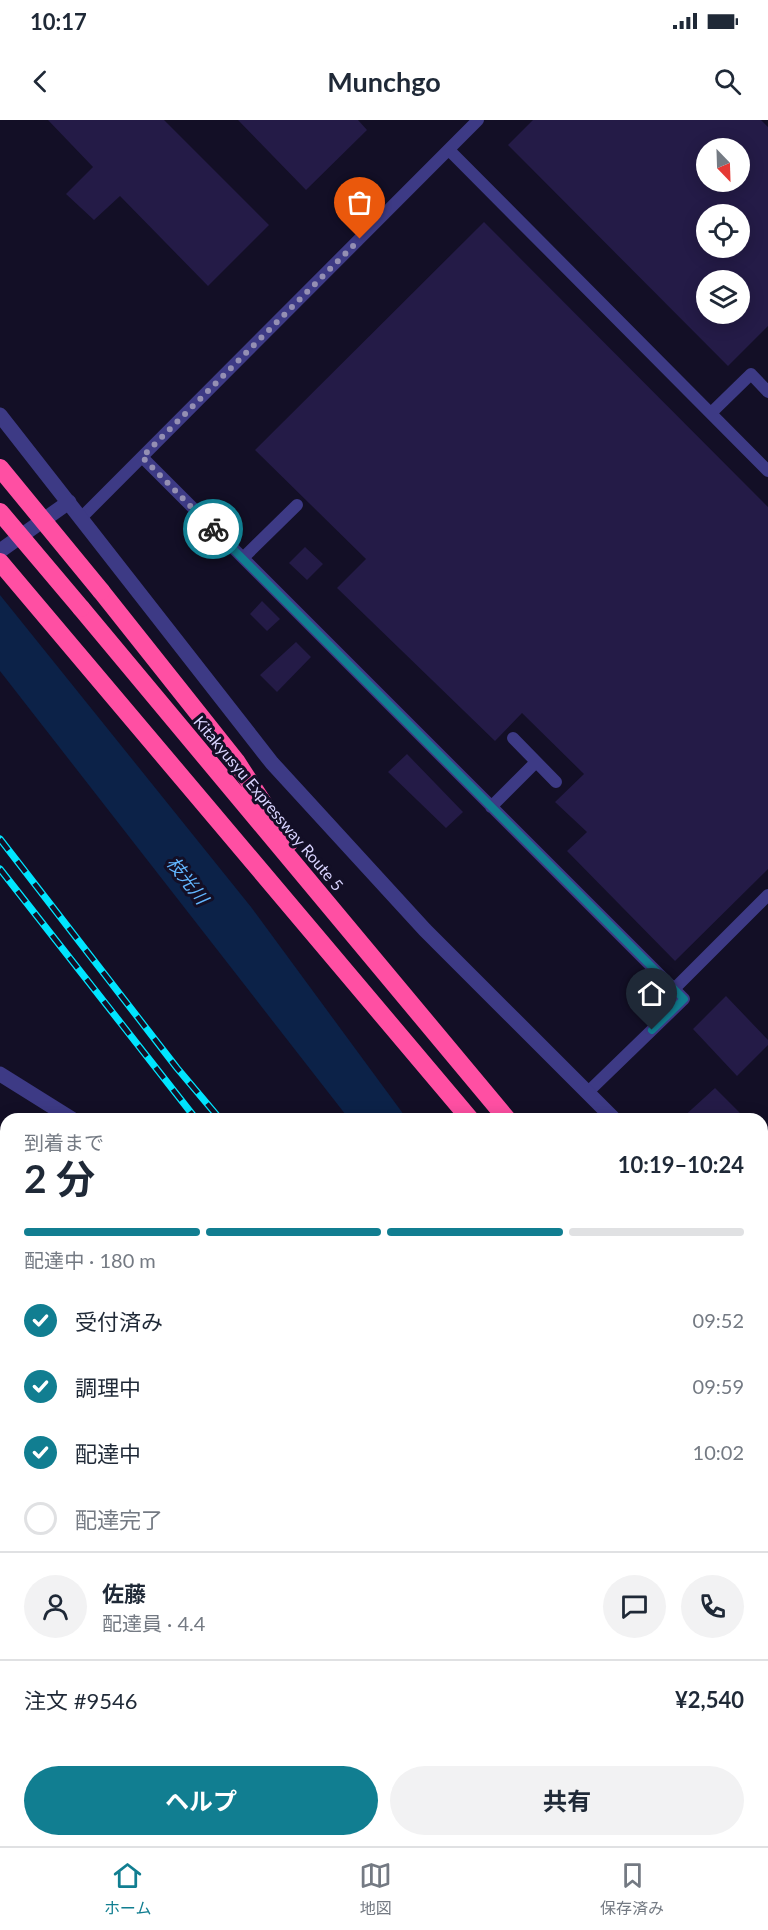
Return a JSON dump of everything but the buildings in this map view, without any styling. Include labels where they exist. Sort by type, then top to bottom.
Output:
[{"type":"highway","points":[[0,468],[236,761],[334,912]]},
{"type":"highway","name":"Kitakyusyu Expressway Route 5","points":[[0,512],[502,1113]]},
{"type":"highway","points":[[1,557],[20,586],[465,1113]]},
{"type":"street","points":[[0,416],[272,763],[425,930],[608,1113]]},
{"type":"street","points":[[1,557],[69,502]]},
{"type":"street","points":[[0,1074],[62,1113]]},
{"type":"lane","points":[[81,518],[478,120]]},
{"type":"lane","points":[[449,150],[768,471]]},
{"type":"lane","points":[[711,413],[751,374],[768,392]]},
{"type":"lane","points":[[142,457],[684,999],[588,1092]]},
{"type":"lane","points":[[243,558],[297,505]]},
{"type":"lane","points":[[513,738],[556,782]]},
{"type":"lane","points":[[491,807],[536,762]]},
{"type":"lane","points":[[674,989],[768,895]]},
{"type":"water","name":"枝光川","points":[[0,595],[251,907],[403,1113],[344,1113],[0,671]]},
{"type":"railway","points":[[0,839],[177,1068],[215,1113]]},
{"type":"railway","points":[[0,869],[191,1113]]},
{"type":"way so far","points":[[213,529],[142,457],[360,239]]},
{"type":"route","points":[[213,529],[684,999],[652,1030]]}]
